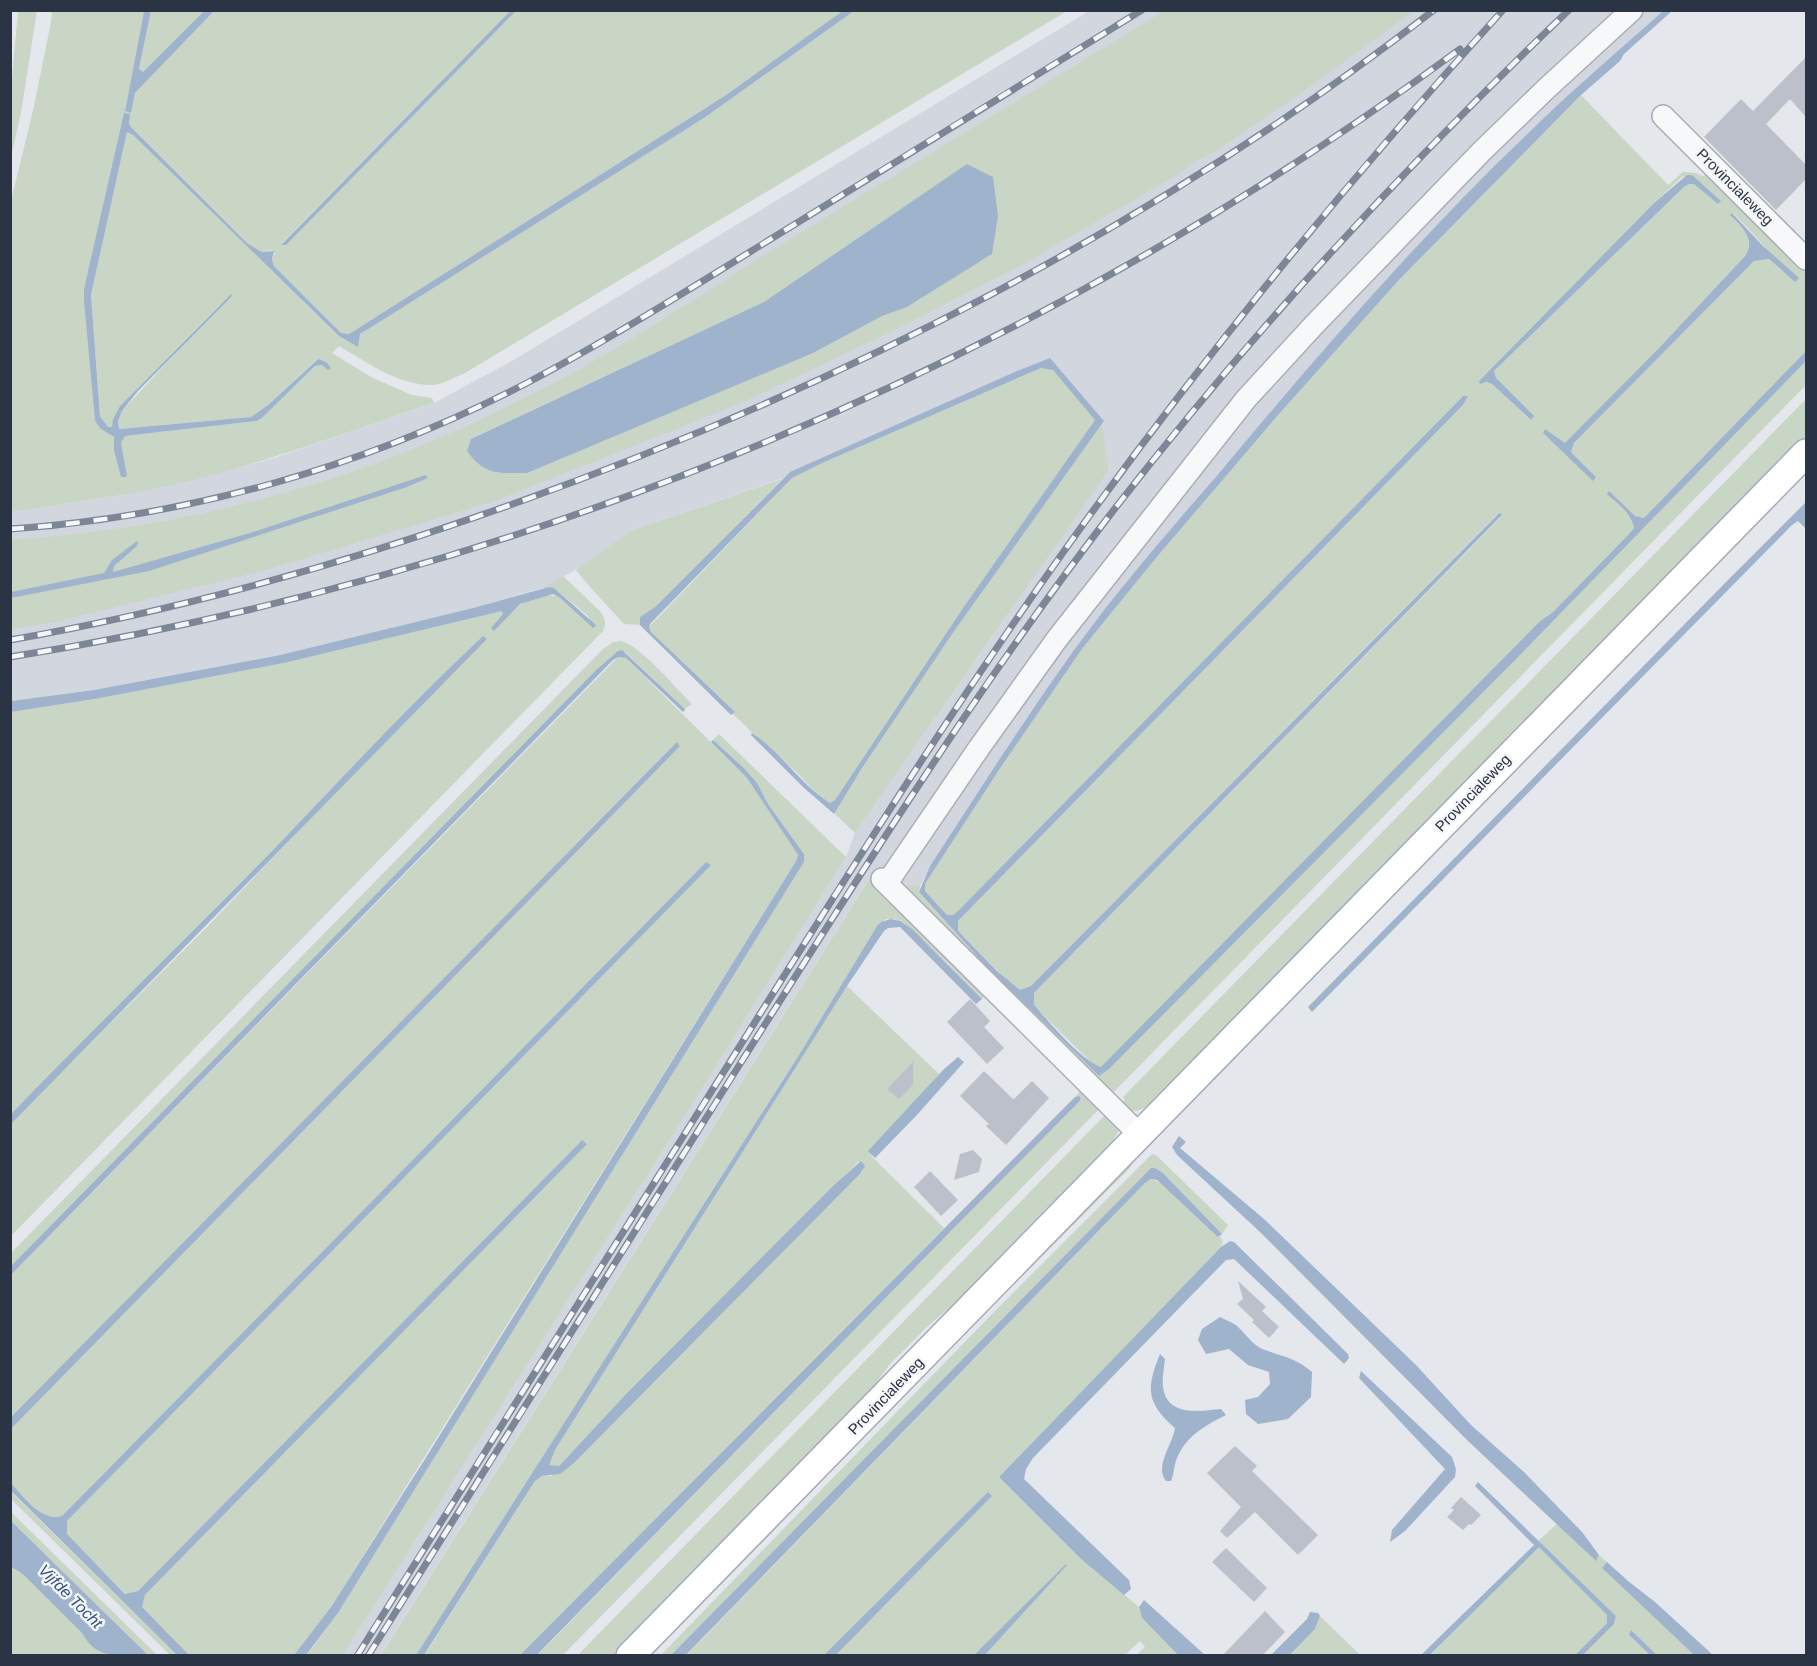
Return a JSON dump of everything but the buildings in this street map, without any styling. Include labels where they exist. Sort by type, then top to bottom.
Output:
[{"type":"main road","name":"Provincialeweg","points":[[630,1656],[1806,453]]},
{"type":"lane","points":[[1139,1134],[885,881],[1057,639],[1246,399],[1314,325],[1482,152],[1546,88],[1632,10]]},
{"type":"lane","name":"Provincialeweg","points":[[1663,116],[1806,259]]},
{"type":"shaded area","points":[[1089,11],[1663,11],[1524,136],[1434,228],[1276,405],[1127,581],[1092,627],[1029,714],[930,866],[920,886],[900,886],[875,869],[380,1655],[343,1655],[688,1111],[846,857],[855,833],[1014,606],[1102,424],[1101,420],[789,476],[632,530],[586,564],[542,588],[473,608],[280,655],[94,690],[11,701],[11,512],[110,497],[189,481],[271,459],[434,403],[512,361]]},
{"type":"green space","points":[[18,11],[37,11],[21,113],[11,157],[11,89]]},
{"type":"green space","points":[[52,11],[144,11],[125,111],[131,112],[135,93],[214,11],[510,11],[281,244],[283,246],[516,11],[844,11],[726,95],[349,334],[341,333],[274,266],[272,259],[275,253],[272,250],[262,252],[247,243],[133,129],[129,124],[127,113],[84,289],[95,421],[114,437],[114,451],[121,477],[125,477],[127,475],[121,443],[125,436],[257,421],[315,366],[322,365],[317,359],[268,405],[251,417],[119,429],[118,421],[122,411],[230,294],[120,406],[113,419],[113,427],[108,427],[100,416],[91,295],[127,132],[133,135],[339,336],[358,339],[360,334],[704,118],[854,11],[1067,11],[465,373],[434,385],[421,384],[396,378],[339,346],[332,353],[373,378],[412,395],[432,398],[434,403],[282,454],[190,481],[123,495],[11,512],[11,201],[34,106]]},
{"type":"green space","points":[[151,11],[204,11],[143,72],[139,70]]},
{"type":"green space","points":[[1164,11],[1414,11],[1304,91],[1182,172],[1018,267],[889,333],[739,404],[495,501],[266,570],[55,622],[11,629],[11,540],[121,528],[231,507],[339,476],[391,458],[456,431],[552,384],[610,352]],"holes":[[[927,191],[995,203],[998,216],[992,254],[907,307],[882,316],[813,353],[787,363],[467,451],[471,438],[764,302]]]},
{"type":"green space","points":[[1581,95],[1668,185],[1683,172],[1703,176],[1707,174],[1806,271],[1806,351],[1644,518],[1635,516],[1609,492],[1608,494],[1633,523],[1634,528],[1627,536],[1553,612],[1539,622],[1106,1064],[1101,1067],[1094,1065],[1033,1005],[1034,993],[1502,516],[1501,513],[1497,514],[1031,986],[1020,990],[1008,981],[961,934],[958,930],[958,921],[1463,405],[1467,396],[1463,396],[959,910],[953,915],[947,915],[925,891],[925,884],[1001,767],[1082,649],[1279,414],[1399,280]],"holes":[[[1683,176],[1720,202],[1719,204],[1694,184],[1684,187],[1494,371],[1496,378],[1530,420],[1492,384],[1479,381]],[[1733,213],[1774,258],[1786,275],[1769,259],[1754,261],[1574,443],[1571,452],[1596,477],[1593,480],[1543,433],[1546,430],[1565,444],[1745,256],[1749,245],[1748,239],[1731,215]]]},
{"type":"green space","points":[[1806,361],[1806,385],[1109,1097],[900,886],[920,886],[919,892],[985,965],[1099,1076]]},
{"type":"green space","points":[[1045,367],[1053,370],[1096,419],[965,605],[835,800],[830,803],[740,721],[733,714],[734,712],[651,632],[649,627],[792,478]]},
{"type":"green space","points":[[1806,399],[1806,438],[1756,490],[1158,1099],[1135,1111],[1119,1105],[1125,1099],[1123,1097]]},
{"type":"green space","points":[[1102,424],[1108,471],[855,833],[834,813],[931,665]]},
{"type":"green space","points":[[782,479],[655,607],[640,617],[640,625],[624,624],[576,570],[632,530]]},
{"type":"green space","points":[[563,576],[600,611],[605,621],[603,631],[11,1236],[10,1124],[204,930],[351,776],[487,639],[483,636],[429,688],[273,850],[11,1114],[11,712],[95,699],[284,663],[502,611],[504,614],[494,631],[518,606],[527,600],[545,595],[560,598],[593,628],[588,616],[554,588],[542,588]]},
{"type":"green space","points":[[613,642],[627,643],[647,658],[692,704],[685,709],[625,652],[618,652],[596,670],[11,1266],[11,1253],[602,650]]},
{"type":"green space","points":[[618,657],[626,658],[747,778],[798,855],[796,861],[331,1607],[294,1655],[189,1655],[141,1607],[145,1595],[587,1143],[581,1141],[138,1591],[126,1594],[66,1534],[67,1521],[710,865],[706,862],[62,1516],[54,1517],[40,1512],[11,1483],[11,1429],[680,745],[677,743],[11,1417],[11,1275]]},
{"type":"green space","points":[[719,734],[846,857],[343,1655],[306,1656],[338,1613],[804,862],[804,854],[768,804],[757,783],[713,740]]},
{"type":"green space","points":[[871,876],[907,908],[991,991],[982,999],[905,924],[895,919],[886,919],[877,926],[799,1055],[416,1655],[380,1656]]},
{"type":"green space","points":[[847,986],[939,1074],[871,1156],[944,1228],[520,1655],[424,1656],[535,1481],[542,1476],[551,1476],[574,1463],[859,1175],[859,1161],[626,1394],[559,1466],[548,1465],[555,1450]]},
{"type":"green space","points":[[1085,1086],[1102,1106],[563,1655],[537,1656],[1079,1102],[1079,1096],[1075,1097]]},
{"type":"green space","points":[[1109,1111],[1120,1128],[1107,1152],[980,1282],[929,1325],[890,1364],[862,1402],[614,1655],[577,1656]]},
{"type":"green space","points":[[1152,1154],[1156,1155],[1228,1225],[1222,1234],[1163,1173],[1151,1168],[671,1655],[660,1656],[992,1314]]},
{"type":"green space","points":[[1129,1165],[1131,1167],[988,1310],[652,1655],[644,1656]]},
{"type":"green space","points":[[1151,1179],[1176,1195],[1219,1236],[1223,1241],[1221,1247],[999,1477],[1081,1559],[1139,1607],[1142,1618],[1178,1655],[1136,1655],[1145,1647],[1140,1641],[1125,1655],[985,1655],[1067,1565],[974,1655],[836,1655],[992,1496],[988,1493],[824,1655],[686,1656],[1145,1183]]},
{"type":"green space","points":[[10,1491],[177,1655],[170,1655],[11,1499]]},
{"type":"green space","points":[[10,1511],[157,1655],[148,1655],[11,1521]]},
{"type":"green space","points":[[1557,1524],[1596,1560],[1599,1555],[1607,1562],[1602,1568],[1694,1655],[1657,1655],[1631,1630],[1629,1635],[1650,1655],[1583,1655],[1614,1624],[1616,1616],[1538,1541]]},
{"type":"green space","points":[[1539,1546],[1607,1615],[1607,1623],[1575,1655],[1430,1656]]},
{"type":"green space","points":[[10,1566],[24,1574],[82,1633],[86,1640],[107,1655],[11,1655]]},
{"type":"green space","points":[[1320,1616],[1360,1655],[1290,1656],[1315,1629]]},
{"type":"water","points":[[844,10],[854,11],[704,118],[360,334],[358,347],[339,336],[133,135],[127,132],[91,295],[100,416],[108,427],[112,427],[113,419],[120,406],[231,294],[232,296],[138,391],[122,411],[118,421],[119,429],[251,417],[268,405],[318,359],[326,362],[331,368],[328,370],[322,365],[315,366],[257,421],[125,436],[121,443],[127,475],[121,477],[114,451],[114,437],[101,429],[95,421],[84,289],[124,113],[130,114],[129,124],[133,129],[247,243],[262,252],[274,251],[272,259],[274,266],[341,333],[349,334],[726,95]]},
{"type":"water","points":[[144,11],[151,11],[139,69],[143,72],[204,11],[214,11],[135,93],[131,113],[125,111]]},
{"type":"water","points":[[510,11],[516,11],[286,245],[281,245]]},
{"type":"water","points":[[1663,11],[1672,11],[1581,95],[1399,280],[1279,414],[1156,558],[1082,649],[1001,767],[925,884],[925,891],[947,915],[953,915],[959,910],[1463,396],[1468,396],[1463,405],[958,921],[958,930],[961,934],[997,971],[1020,990],[1031,986],[1501,513],[1502,515],[1034,993],[1034,1005],[1048,1021],[1084,1057],[1101,1067],[1539,622],[1553,612],[1627,536],[1634,528],[1633,523],[1624,509],[1607,494],[1609,491],[1635,516],[1644,518],[1806,351],[1806,361],[1519,656],[1109,1069],[1099,1076],[985,965],[919,892],[930,866],[1029,714],[1092,626],[1154,548],[1292,386],[1444,217],[1558,105]]},
{"type":"water","points":[[967,164],[993,177],[998,216],[992,254],[907,307],[882,316],[813,353],[527,473],[500,473],[487,469],[467,451],[471,439],[764,302]]},
{"type":"water","points":[[1687,175],[1692,175],[1721,201],[1718,204],[1694,184],[1684,187],[1494,371],[1496,378],[1534,416],[1531,420],[1492,384],[1486,382],[1480,384],[1479,381],[1654,203]]},
{"type":"water","points":[[1732,213],[1763,246],[1799,278],[1795,282],[1769,259],[1754,261],[1574,443],[1571,452],[1596,477],[1593,481],[1543,433],[1545,429],[1565,443],[1659,348],[1745,256],[1749,245],[1748,239],[1743,229],[1730,215]]},
{"type":"water","points":[[1050,358],[1104,421],[952,634],[862,768],[834,814],[803,787],[751,735],[752,733],[762,740],[819,796],[830,803],[835,800],[965,605],[1095,420],[1053,370],[1041,368],[792,478],[651,623],[649,627],[651,632],[735,712],[731,715],[640,625],[640,617],[655,607],[790,472]]},
{"type":"water","points":[[426,475],[428,478],[407,487],[149,571],[11,598],[11,592],[104,573],[112,560],[137,541],[136,547],[114,566],[113,572],[250,533]]},
{"type":"water","points":[[1806,502],[1806,529],[1798,521],[1792,525],[1312,1012],[1308,1007]]},
{"type":"water","points":[[549,587],[554,588],[596,625],[593,628],[553,594],[520,604],[494,631],[491,628],[503,614],[502,611],[284,663],[95,699],[11,712],[11,701],[94,690],[280,655]]},
{"type":"water","points":[[483,636],[487,639],[11,1124],[11,1114]]},
{"type":"water","points":[[622,650],[685,709],[684,711],[626,658],[618,657],[612,661],[11,1275],[11,1266],[596,670]]},
{"type":"water","points":[[713,740],[757,783],[768,804],[804,854],[804,862],[338,1613],[306,1655],[294,1655],[331,1607],[425,1459],[796,861],[798,855],[747,778],[711,742]]},
{"type":"water","points":[[677,742],[680,746],[11,1429],[11,1417]]},
{"type":"water","points":[[706,862],[711,865],[67,1521],[67,1534],[125,1594],[138,1591],[582,1140],[587,1144],[145,1595],[142,1607],[189,1655],[177,1655],[11,1491],[11,1483],[40,1512],[54,1517],[62,1516]]},
{"type":"water","points":[[891,919],[900,921],[912,929],[982,999],[976,1004],[900,927],[888,928],[884,931],[847,986],[555,1450],[549,1465],[559,1466],[626,1394],[834,1185],[861,1161],[865,1166],[859,1175],[574,1463],[560,1474],[542,1476],[535,1481],[424,1655],[416,1655],[799,1055],[877,926]]},
{"type":"water","points":[[958,1057],[964,1062],[875,1158],[868,1151],[944,1069]]},
{"type":"water","points":[[1075,1097],[1081,1098],[1079,1102],[537,1655],[520,1655]]},
{"type":"water","points":[[1179,1136],[1186,1142],[1180,1148],[1264,1219],[1416,1365],[1471,1425],[1524,1472],[1582,1532],[1599,1555],[1596,1561],[1468,1441],[1260,1232],[1177,1155],[1172,1147]]},
{"type":"water","points":[[1151,1168],[1163,1173],[1222,1234],[1218,1237],[1157,1180],[1151,1179],[1145,1183],[686,1655],[671,1655]]},
{"type":"water","points":[[1230,1241],[1234,1242],[1348,1354],[1349,1358],[1344,1364],[1234,1259],[1226,1260],[1033,1458],[1026,1469],[1024,1479],[1129,1580],[1131,1589],[1124,1595],[1081,1559],[999,1477],[1221,1247]]},
{"type":"water","points":[[1220,1317],[1237,1326],[1261,1348],[1295,1361],[1312,1372],[1311,1397],[1288,1419],[1258,1424],[1246,1414],[1245,1400],[1258,1397],[1270,1384],[1269,1372],[1248,1365],[1229,1349],[1206,1354],[1198,1340],[1202,1329]]},
{"type":"water","points":[[1160,1354],[1165,1359],[1163,1387],[1171,1403],[1185,1410],[1221,1409],[1226,1415],[1204,1427],[1186,1443],[1177,1458],[1171,1481],[1166,1481],[1162,1469],[1175,1428],[1158,1411],[1151,1394],[1152,1376]]},
{"type":"water","points":[[1361,1371],[1452,1457],[1456,1469],[1455,1477],[1405,1531],[1390,1542],[1392,1530],[1445,1469],[1359,1378]]},
{"type":"water","points":[[1478,1482],[1616,1616],[1614,1624],[1583,1655],[1575,1655],[1607,1623],[1607,1615],[1539,1547],[1430,1655],[1421,1655],[1534,1545],[1475,1486]]},
{"type":"water","points":[[988,1492],[992,1496],[836,1655],[824,1655]]},
{"type":"water","name":"Vijfde Tocht","points":[[10,1521],[148,1655],[110,1655],[102,1653],[88,1642],[82,1633],[24,1575],[11,1567]]},
{"type":"water","points":[[1607,1562],[1713,1655],[1694,1655],[1602,1568]]},
{"type":"water","points":[[1068,1564],[985,1655],[974,1655],[1065,1565]]},
{"type":"water","points":[[1144,1600],[1205,1655],[1178,1655],[1142,1618],[1139,1607]]},
{"type":"water","points":[[1310,1612],[1318,1613],[1320,1616],[1315,1629],[1290,1655],[1271,1655],[1307,1619]]},
{"type":"water","points":[[1631,1630],[1657,1655],[1650,1655],[1629,1635]]},
{"type":"railway","points":[[10,529],[77,523],[144,513],[275,483],[403,440],[465,413],[559,366],[626,327],[1142,10]]},
{"type":"railway","points":[[10,640],[201,599],[390,546],[513,504],[635,458],[756,408],[876,353],[993,293],[1108,229],[1220,161],[1329,88],[1434,10]]},
{"type":"railway","points":[[357,1656],[843,882],[936,738],[1032,596],[1131,459],[1285,262],[1392,135],[1503,10]]},
{"type":"railway","points":[[368,1656],[874,853],[1014,645],[1113,511],[1166,444],[1275,315],[1389,190],[1569,10]]},
{"type":"railway","points":[[10,657],[205,620],[398,571],[586,511],[771,440],[952,358],[1127,265],[1297,162],[1460,49]]}]
